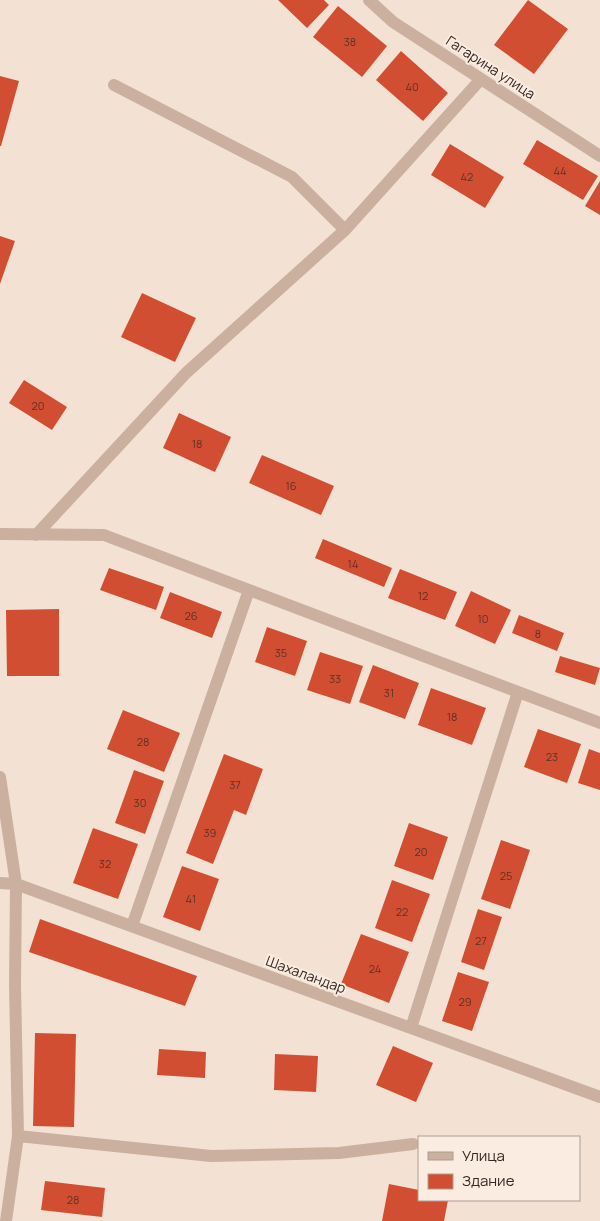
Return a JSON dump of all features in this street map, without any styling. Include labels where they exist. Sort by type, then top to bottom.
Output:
[{"type":"street","name":"Гагарина улица","points":[[369,0],[393,22],[600,156]]},
{"type":"street","points":[[36,535],[186,373],[344,230],[481,79]]},
{"type":"street","points":[[114,85],[292,177],[344,230]]},
{"type":"street","points":[[0,534],[104,536],[600,723]]},
{"type":"street","points":[[132,926],[249,590]]},
{"type":"street","points":[[411,1028],[518,692]]},
{"type":"street","points":[[0,777],[16,884],[15,985],[18,1136],[6,1221]]},
{"type":"street","name":"Шахаландар","points":[[0,883],[16,884],[600,1097]]},
{"type":"street","points":[[18,1136],[211,1156],[339,1153],[413,1144]]},
{"type":"building","points":[[278,0],[324,0],[329,5],[307,28]]},
{"type":"building","points":[[528,0],[568,29],[534,74],[494,45]]},
{"type":"building","points":[[338,6],[387,46],[362,77],[313,37]]},
{"type":"building","points":[[401,51],[448,93],[423,121],[376,80]]},
{"type":"building","points":[[0,76],[19,81],[1,146],[0,146]]},
{"type":"building","points":[[537,140],[598,176],[583,200],[523,164]]},
{"type":"building","points":[[450,144],[504,177],[485,208],[431,175]]},
{"type":"building","points":[[600,181],[600,215],[585,206]]},
{"type":"building","points":[[0,236],[15,241],[0,284]]},
{"type":"building","points":[[142,293],[196,318],[175,362],[121,337]]},
{"type":"building","points":[[24,380],[67,407],[52,430],[9,403]]},
{"type":"building","points":[[179,413],[231,437],[215,472],[163,448]]},
{"type":"building","points":[[262,455],[334,486],[321,515],[249,483]]},
{"type":"building","points":[[323,539],[392,568],[384,587],[315,558]]},
{"type":"building","points":[[109,568],[164,587],[156,610],[100,590]]},
{"type":"building","points":[[400,569],[457,592],[445,620],[388,598]]},
{"type":"building","points":[[471,591],[511,610],[495,644],[455,626]]},
{"type":"building","points":[[170,592],[222,612],[212,638],[160,618]]},
{"type":"building","points":[[59,609],[59,676],[7,676],[6,610]]},
{"type":"building","points":[[519,615],[564,633],[557,651],[512,633]]},
{"type":"building","points":[[267,627],[307,641],[295,676],[255,662]]},
{"type":"building","points":[[320,652],[363,666],[350,704],[307,690]]},
{"type":"building","points":[[560,656],[600,668],[595,685],[555,672]]},
{"type":"building","points":[[373,665],[419,683],[405,719],[359,702]]},
{"type":"building","points":[[431,688],[486,708],[472,745],[418,725]]},
{"type":"building","points":[[123,710],[180,733],[164,772],[107,749]]},
{"type":"building","points":[[538,729],[581,744],[567,783],[524,767]]},
{"type":"building","points":[[589,749],[600,753],[600,790],[578,783]]},
{"type":"building","points":[[224,754],[263,769],[246,815],[234,810],[213,864],[186,853]]},
{"type":"building","points":[[134,770],[164,781],[145,834],[115,823]]},
{"type":"building","points":[[409,823],[448,837],[433,880],[394,866]]},
{"type":"building","points":[[93,828],[138,844],[118,899],[73,883]]},
{"type":"building","points":[[501,840],[530,850],[510,909],[481,899]]},
{"type":"building","points":[[182,866],[219,879],[200,931],[163,917]]},
{"type":"building","points":[[392,880],[430,894],[412,942],[375,928]]},
{"type":"building","points":[[478,909],[502,917],[484,970],[461,962]]},
{"type":"building","points":[[40,919],[197,976],[185,1006],[29,952]]},
{"type":"building","points":[[361,934],[409,952],[389,1003],[341,984]]},
{"type":"building","points":[[458,972],[489,982],[472,1031],[442,1021]]},
{"type":"building","points":[[35,1033],[76,1034],[74,1127],[33,1126]]},
{"type":"building","points":[[393,1046],[433,1063],[416,1102],[376,1085]]},
{"type":"building","points":[[159,1049],[206,1052],[205,1078],[157,1075]]},
{"type":"building","points":[[275,1054],[318,1056],[316,1092],[274,1090]]},
{"type":"building","points":[[45,1181],[105,1188],[102,1217],[41,1210]]},
{"type":"building","points":[[389,1184],[418,1190],[418,1201],[448,1201],[444,1221],[382,1221]]}]
